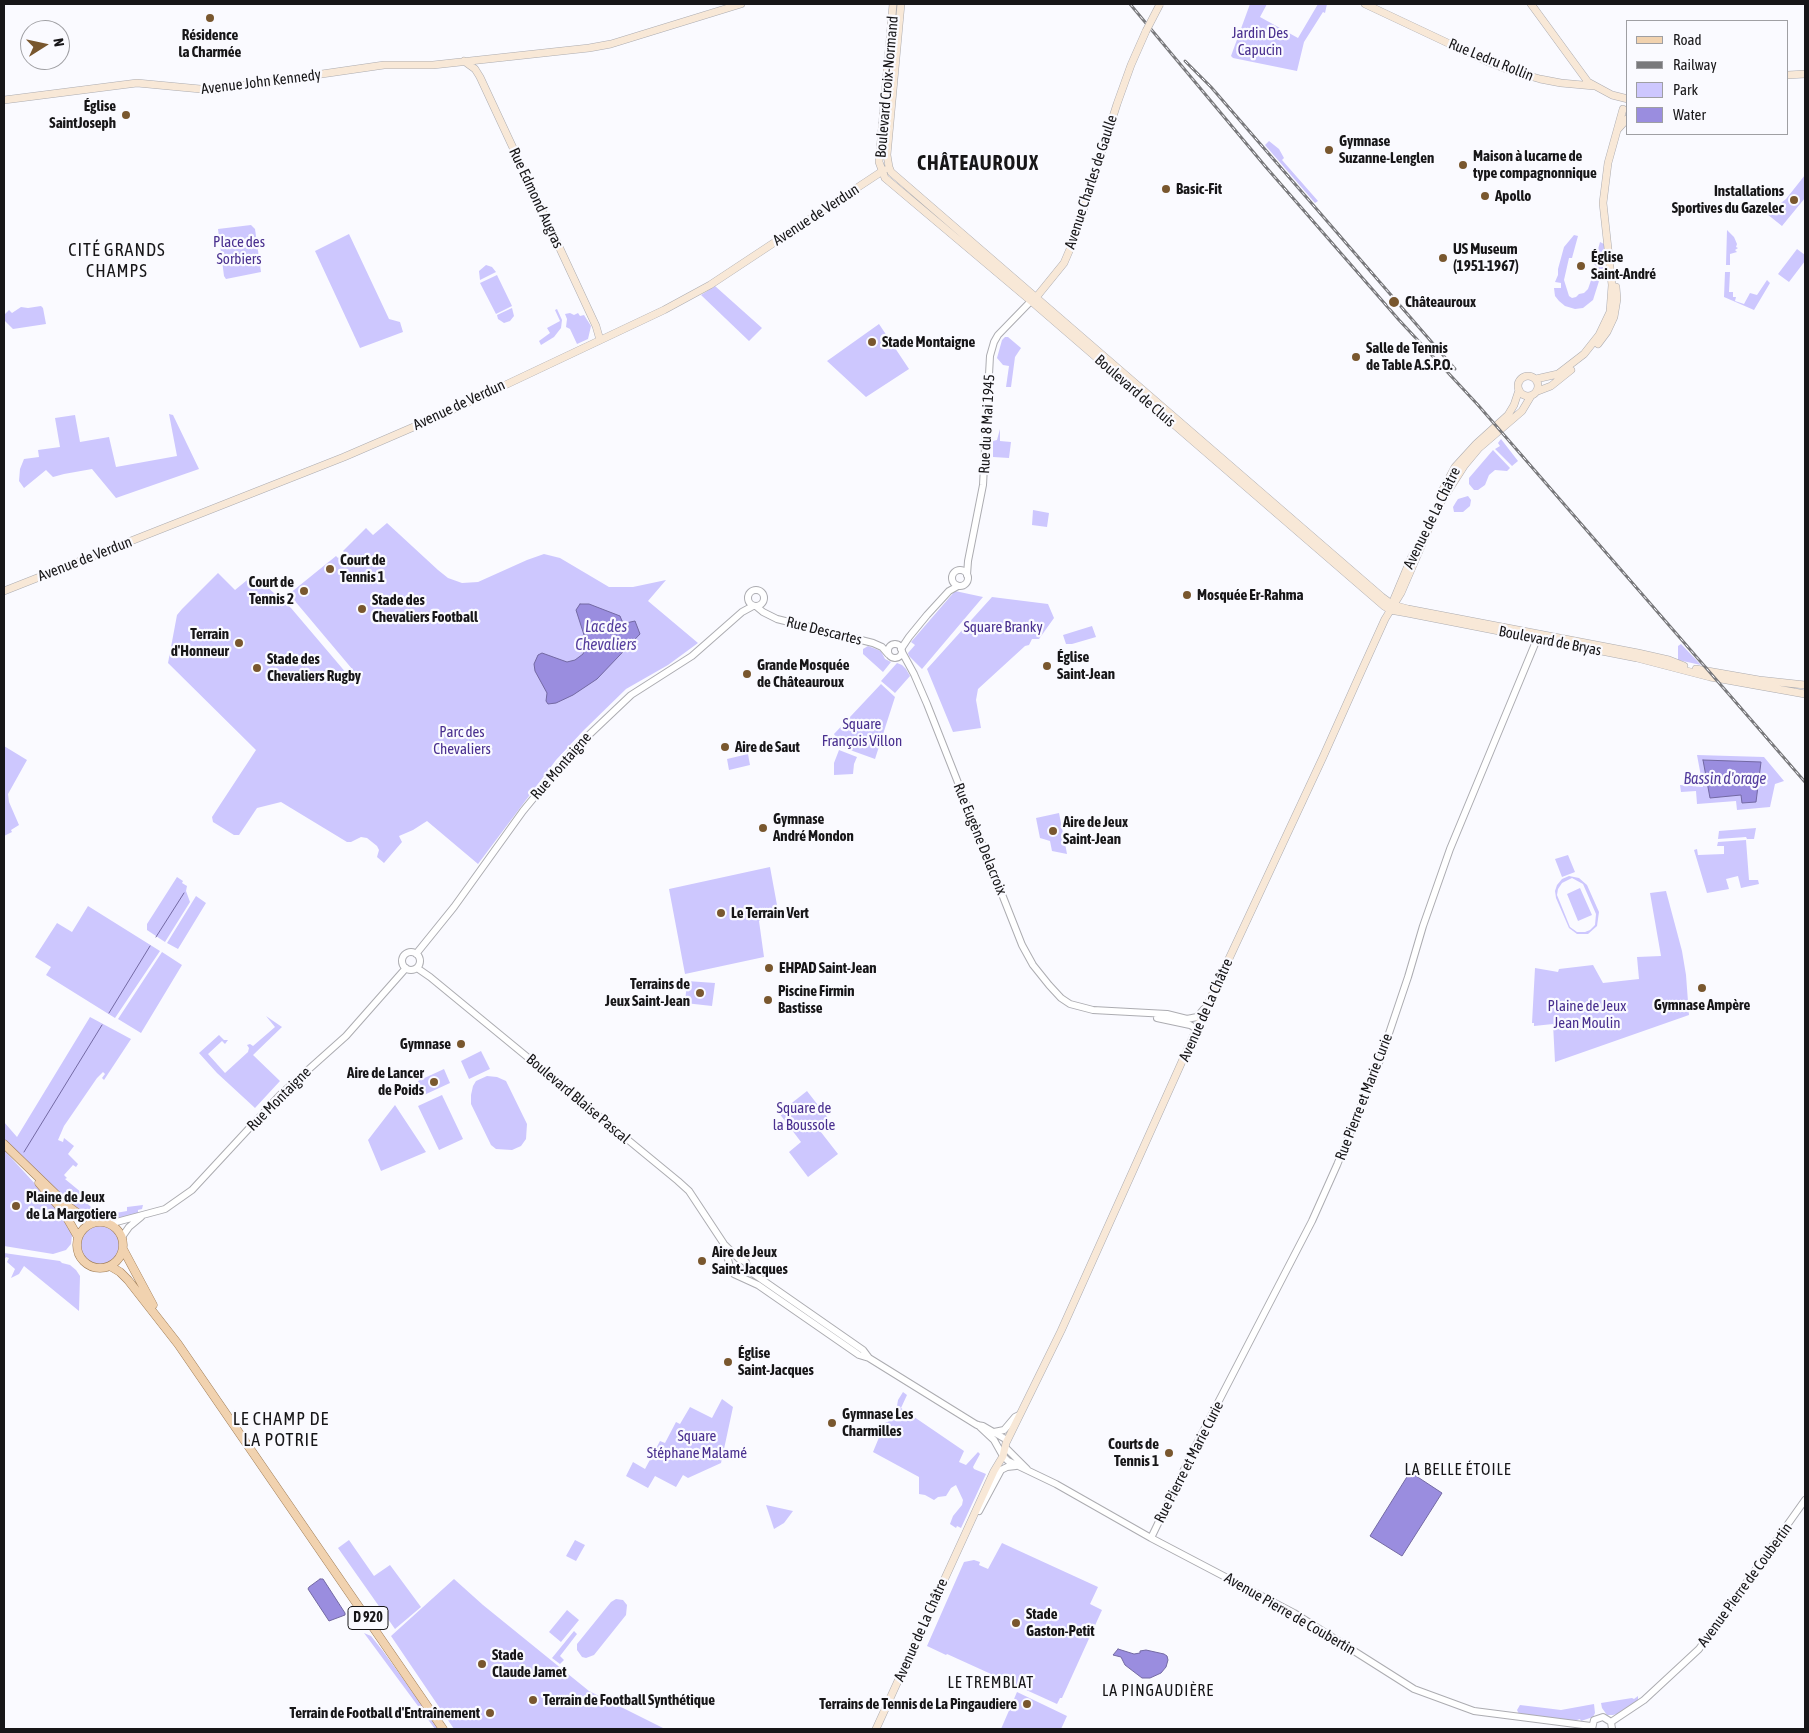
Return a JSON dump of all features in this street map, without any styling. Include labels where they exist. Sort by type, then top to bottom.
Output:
[{"type":"main road","name":"Avenue John Kennedy","points":[[4,100],[137,83],[211,90],[384,66],[433,65],[611,44],[741,4]]},
{"type":"main road","name":"Boulevard Croix-Normand","points":[[885,169],[879,162],[893,4]]},
{"type":"main road","name":"Boulevard Croix-Normand","points":[[885,169],[901,4]]},
{"type":"main road","name":"Avenue Charles de Gaulle","points":[[1034,300],[1064,263],[1074,242],[1117,104],[1135,54],[1160,4]]},
{"type":"main road","name":"Rue Ledru Rollin","points":[[1365,4],[1486,61],[1510,70],[1561,83],[1594,86]]},
{"type":"main road","points":[[1531,4],[1588,82],[1612,95],[1626,108],[1616,131],[1608,163],[1605,187],[1605,214],[1612,285],[1610,312],[1599,335],[1584,354],[1558,374],[1536,379]]},
{"type":"main road","points":[[480,77],[479,64],[489,59]]},
{"type":"main road","name":"Rue Edmond Augras","points":[[464,61],[475,69],[480,77],[596,326],[600,340]]},
{"type":"main road","points":[[1789,74],[1805,72]]},
{"type":"main road","name":"Boulevard de Cluis","points":[[885,169],[886,178],[1034,300],[1342,570],[1391,607]]},
{"type":"main road","name":"Avenue de Verdun","points":[[4,591],[352,453],[446,413],[664,310],[710,285],[885,169]]},
{"type":"main road","points":[[1507,420],[1525,408],[1531,396],[1551,386],[1586,356],[1604,336],[1614,317],[1617,299],[1605,214]]},
{"type":"main road","points":[[1507,420],[1519,390],[1519,381],[1524,376],[1530,375],[1536,379],[1539,384],[1538,391]]},
{"type":"main road","points":[[1519,390],[1524,395],[1531,396]]},
{"type":"main road","name":"Avenue de La Châtre","points":[[1391,607],[1401,593],[1439,505],[1458,473],[1479,448],[1507,420]]},
{"type":"main road","name":"Avenue de La Châtre","points":[[876,1729],[994,1471],[1003,1456],[1006,1443],[1061,1331],[1193,1037],[1189,1025],[1206,1008],[1391,607],[1400,582],[1441,493],[1455,467],[1476,444],[1507,420]]},
{"type":"main road","points":[[1430,526],[1430,520],[1439,502],[1441,493]]},
{"type":"main road","name":"Boulevard de Bryas","points":[[1391,607],[1537,639],[1643,657],[1710,677],[1805,694]]},
{"type":"main road","name":"Boulevard de Bryas","points":[[1391,607],[1704,670],[1759,680],[1805,685]]},
{"type":"main road","points":[[4,1144],[69,1207],[80,1215],[98,1222],[110,1224],[117,1229],[122,1237],[123,1249],[118,1259],[110,1266],[96,1268],[84,1262],[78,1254],[77,1246],[78,1237],[86,1227],[98,1222]]},
{"type":"main road","points":[[24,1164],[63,1211],[78,1237]]},
{"type":"main road","name":"D 920","points":[[123,1249],[148,1298],[178,1344]]},
{"type":"main road","name":"D 920","points":[[110,1266],[128,1280],[178,1344],[443,1729]]},
{"type":"street","name":"Rue du 8 Mai 1945","points":[[967,575],[983,486],[990,356],[998,335],[1034,300]]},
{"type":"street","name":"Rue du 8 Mai 1945","points":[[960,571],[968,561]]},
{"type":"street","points":[[897,658],[908,636],[949,591],[966,583],[967,575],[960,571],[953,574],[949,591]]},
{"type":"street","points":[[952,581],[958,586]]},
{"type":"street","points":[[756,590],[763,594],[764,601],[755,606],[748,600],[749,593],[756,590]]},
{"type":"street","name":"Rue Montaigne","points":[[742,612],[748,600]]},
{"type":"street","name":"Rue Descartes","points":[[764,601],[770,616]]},
{"type":"street","name":"Rue Descartes","points":[[755,606],[777,620],[878,645],[893,644]]},
{"type":"street","name":"Rue Montaigne","points":[[416,954],[454,907],[523,811],[572,750],[631,696],[692,656],[742,612],[755,606]]},
{"type":"street","points":[[908,636],[893,644],[888,649],[888,654],[911,667]]},
{"type":"street","name":"Rue Pierre et Marie Curie","points":[[1151,1538],[1194,1449],[1312,1221],[1337,1165],[1380,1060],[1450,849],[1537,639]]},
{"type":"street","points":[[893,644],[902,650]]},
{"type":"street","name":"Rue Descartes","points":[[878,645],[888,654]]},
{"type":"street","name":"Rue Eugène Delacroix","points":[[902,650],[911,667],[979,833],[1022,945],[1037,971],[1056,993],[1066,1001],[1076,1005],[1092,1010],[1167,1014],[1189,1025]]},
{"type":"street","points":[[409,953],[416,954],[420,962],[417,968],[411,970],[406,968],[402,961],[404,956],[409,953]]},
{"type":"street","name":"Rue Montaigne","points":[[110,1224],[165,1209],[192,1190],[280,1095],[346,1036],[406,968]]},
{"type":"street","name":"Boulevard Blaise Pascal","points":[[417,968],[689,1191],[724,1244],[732,1273],[758,1285],[854,1348]]},
{"type":"street","points":[[1193,1037],[1189,1025],[1206,1008]]},
{"type":"street","name":"Rue Montaigne","points":[[122,1237],[129,1227],[142,1216]]},
{"type":"street","name":"Boulevard Blaise Pascal","points":[[724,1244],[746,1262],[748,1269],[854,1348]]},
{"type":"street","points":[[731,1265],[740,1258]]},
{"type":"street","points":[[740,1276],[746,1273],[748,1269]]},
{"type":"street","points":[[854,1348],[863,1350],[869,1358],[1006,1443]]},
{"type":"street","name":"Avenue de La Châtre","points":[[994,1432],[1004,1430],[1015,1417],[1020,1415]]},
{"type":"street","points":[[981,1428],[994,1432],[1006,1443]]},
{"type":"street","name":"Avenue Pierre de Coubertin","points":[[981,1428],[994,1440],[1003,1456],[1017,1466],[1056,1484],[1151,1538],[1294,1613],[1414,1689],[1474,1711],[1592,1728],[1594,1720],[1600,1717],[1606,1718],[1611,1726],[1644,1700],[1699,1650],[1805,1500]]},
{"type":"street","name":"Avenue Pierre de Coubertin","points":[[1006,1443],[1030,1471]]},
{"type":"street","name":"Avenue Pierre de Coubertin","points":[[1007,1467],[1017,1466]]},
{"type":"street","name":"Avenue de La Châtre","points":[[967,1532],[1001,1470],[1007,1467]]},
{"type":"green space","name":"Jardin Des Capucin","points":[[1250,4],[1267,4],[1260,17],[1298,38],[1318,4],[1327,4],[1325,13],[1323,12],[1304,42],[1297,71],[1233,58],[1231,56]]},
{"type":"green space","points":[[1269,141],[1279,149],[1284,158],[1282,160],[1318,201],[1315,203],[1265,145]]},
{"type":"green space","name":"Installations Sportives du Gazelec","points":[[1805,175],[1805,198],[1782,226],[1767,214],[1786,199]]},
{"type":"green space","name":"Place des Sorbiers","points":[[251,225],[255,229],[261,272],[226,279],[224,276],[218,229]]},
{"type":"green space","points":[[1727,230],[1734,237],[1737,244],[1736,247],[1738,248],[1735,250],[1737,252],[1730,254],[1730,265],[1726,265]]},
{"type":"green space","points":[[349,234],[389,319],[400,322],[403,332],[360,348],[315,251]]},
{"type":"green space","points":[[1574,235],[1578,236],[1572,258],[1569,258],[1564,280],[1569,296],[1572,298],[1576,297],[1588,289],[1596,266],[1594,264],[1600,242],[1604,244],[1606,259],[1593,300],[1583,308],[1575,309],[1565,306],[1559,301],[1555,296],[1554,288],[1561,288],[1561,283],[1555,282],[1558,269],[1564,247]]},
{"type":"green space","points":[[1797,249],[1805,255],[1805,261],[1789,282],[1778,274]]},
{"type":"green space","points":[[486,265],[492,267],[496,272],[480,280],[479,271]]},
{"type":"green space","points":[[1725,272],[1730,272],[1729,292],[1733,292],[1733,297],[1736,297],[1735,301],[1744,304],[1750,293],[1757,295],[1767,280],[1770,283],[1754,310],[1724,297]]},
{"type":"green space","points":[[497,275],[512,306],[496,314],[480,283]]},
{"type":"green space","points":[[715,286],[762,328],[749,341],[701,295]]},
{"type":"green space","points":[[41,306],[46,324],[13,329],[4,320],[4,315],[9,310],[12,313],[21,307]]},
{"type":"green space","points":[[512,308],[514,316],[510,321],[504,323],[498,319],[497,315]]},
{"type":"green space","points":[[557,309],[562,320],[561,328],[554,337],[541,345],[539,341],[550,333],[547,328],[560,321],[555,310]]},
{"type":"green space","points":[[570,313],[574,315],[578,313],[580,316],[584,315],[591,326],[588,339],[577,344],[570,329],[566,327],[567,319],[565,314]]},
{"type":"green space","name":"Stade Montaigne","points":[[879,324],[909,369],[866,397],[827,361]]},
{"type":"green space","points":[[1008,337],[1021,348],[1015,357],[1011,387],[1006,387],[1009,366],[1003,365],[997,358],[1002,340]]},
{"type":"green space","points":[[169,414],[173,415],[199,469],[116,498],[92,469],[53,477],[46,470],[24,488],[19,481],[20,469],[24,459],[39,457],[38,450],[60,447],[55,418],[75,415],[80,442],[109,437],[116,467],[177,456]]},
{"type":"green space","points":[[1000,429],[1000,441],[1011,442],[1009,458],[993,457],[993,441],[997,440]]},
{"type":"green space","points":[[1501,439],[1518,461],[1512,466],[1495,449],[1500,446],[1498,443]]},
{"type":"green space","points":[[1493,450],[1510,468],[1507,471],[1495,470],[1489,475],[1485,485],[1478,490],[1474,490],[1469,484],[1469,478]]},
{"type":"green space","points":[[1468,496],[1471,500],[1470,506],[1463,512],[1454,512],[1453,507],[1458,499]]},
{"type":"green space","points":[[1033,510],[1049,513],[1047,527],[1032,525]]},
{"type":"green space","name":"Parc des Chevaliers","points":[[387,523],[448,578],[462,583],[478,582],[544,554],[560,558],[609,587],[633,587],[666,580],[648,601],[698,643],[668,665],[626,689],[583,731],[556,760],[478,864],[427,821],[399,836],[402,842],[384,863],[377,857],[379,850],[377,846],[367,838],[361,837],[347,842],[281,802],[257,808],[239,835],[234,835],[213,822],[212,817],[256,750],[168,663],[177,615],[182,609],[218,573],[235,590],[252,576],[291,608],[353,681],[358,676],[289,594],[336,556],[338,558],[345,553],[343,551],[366,528],[373,535]]},
{"type":"green space","points":[[955,591],[983,597],[922,669],[909,656],[908,653],[915,645],[911,642]]},
{"type":"green space","name":"Square Branky","points":[[992,597],[1048,604],[1054,618],[1039,639],[1032,639],[1029,645],[1025,646],[978,689],[976,700],[981,728],[953,732],[927,669]]},
{"type":"green space","points":[[1092,626],[1096,637],[1066,644],[1063,635]]},
{"type":"green space","points":[[1681,644],[1701,665],[1678,660],[1678,646]]},
{"type":"green space","points":[[868,646],[881,651],[885,659],[891,662],[883,672],[863,654],[863,649]]},
{"type":"green space","points":[[897,663],[906,669],[910,676],[895,693],[881,681]]},
{"type":"green space","name":"Square François Villon","points":[[881,684],[895,697],[875,759],[839,746],[834,734]]},
{"type":"green space","points":[[4,746],[27,760],[8,794],[9,802],[19,825],[11,830],[12,832],[4,836]]},
{"type":"green space","points":[[839,750],[857,757],[853,774],[834,775],[834,763]]},
{"type":"green space","points":[[748,754],[750,765],[729,770],[727,759]]},
{"type":"green space","points":[[1697,755],[1764,757],[1784,781],[1775,784],[1770,807],[1737,810],[1736,801],[1697,804],[1696,791],[1681,792],[1680,785],[1703,787]]},
{"type":"green space","points":[[1059,813],[1067,854],[1052,851],[1050,841],[1040,838],[1036,818]]},
{"type":"green space","points":[[1756,828],[1754,839],[1747,839],[1746,837],[1718,839],[1719,831]]},
{"type":"green space","points":[[1746,840],[1749,880],[1758,880],[1759,884],[1741,888],[1738,876],[1726,879],[1729,889],[1707,893],[1694,850],[1697,849],[1698,855],[1724,854],[1724,846],[1717,846],[1718,842]]},
{"type":"green space","points":[[1568,855],[1575,872],[1562,877],[1555,859]]},
{"type":"green space","name":"Le Terrain Vert","points":[[770,867],[777,905],[759,921],[764,957],[685,974],[669,889]]},
{"type":"green space","points":[[1569,876],[1579,878],[1587,885],[1599,912],[1597,926],[1588,934],[1577,934],[1569,928],[1556,898],[1555,891],[1562,879]],"holes":[[[1572,878],[1583,884],[1596,914],[1595,925],[1585,932],[1577,932],[1570,927],[1557,895],[1562,883]]]},
{"type":"green space","points":[[177,877],[187,886],[186,891],[190,902],[165,942],[147,930],[147,924]]},
{"type":"green space","points":[[1580,888],[1592,915],[1578,921],[1567,894]]},
{"type":"green space","name":"Plaine de Jeux Jean Moulin","points":[[1666,891],[1682,951],[1689,1015],[1555,1062],[1553,1024],[1534,1026],[1534,1023],[1532,1023],[1535,968],[1558,972],[1559,969],[1593,965],[1603,983],[1639,979],[1637,957],[1661,956],[1650,893]]},
{"type":"green space","points":[[196,896],[206,903],[178,949],[167,943]]},
{"type":"green space","points":[[88,906],[160,951],[115,1018],[46,975],[51,967],[35,957],[57,923],[72,932]]},
{"type":"green space","points":[[162,952],[182,965],[141,1033],[118,1019]]},
{"type":"green space","name":"Terrains de Jeux Saint-Jean","points":[[687,981],[715,983],[712,1006],[685,1003]]},
{"type":"green space","points":[[266,1016],[282,1027],[253,1055],[280,1081],[255,1108],[217,1073],[199,1053],[219,1035],[224,1040],[228,1040],[225,1044],[222,1041],[208,1054],[225,1073],[248,1052],[249,1048],[247,1045],[253,1046],[275,1027]]},
{"type":"green space","points":[[90,1017],[131,1039],[104,1080],[102,1078],[105,1074],[103,1072],[97,1078],[64,1126],[58,1140],[63,1142],[64,1138],[74,1146],[68,1154],[78,1164],[76,1167],[73,1165],[64,1175],[67,1178],[65,1179],[82,1193],[80,1196],[91,1207],[104,1215],[127,1211],[127,1207],[143,1205],[142,1209],[138,1210],[138,1213],[113,1220],[89,1217],[78,1212],[4,1140],[4,1122],[17,1137]]},
{"type":"green space","points":[[481,1051],[490,1069],[469,1079],[461,1061]]},
{"type":"green space","name":"Aire de Lancer de Poids","points":[[444,1069],[450,1083],[424,1095],[418,1081]]},
{"type":"green space","points":[[487,1076],[497,1077],[506,1081],[527,1124],[526,1139],[521,1146],[512,1150],[496,1149],[491,1145],[471,1104],[473,1086],[476,1081]]},
{"type":"green space","name":"Square de la Boussole","points":[[807,1091],[828,1118],[817,1127],[838,1154],[808,1177],[789,1152],[801,1142],[779,1113]]},
{"type":"green space","points":[[442,1095],[463,1139],[439,1150],[418,1106]]},
{"type":"green space","points":[[395,1105],[426,1152],[381,1171],[368,1140]]},
{"type":"green space","points":[[4,1150],[60,1211],[72,1235],[71,1244],[66,1250],[53,1254],[4,1246]]},
{"type":"green space","points":[[96,1222],[104,1222],[113,1226],[119,1232],[123,1245],[119,1258],[113,1264],[104,1268],[96,1268],[87,1264],[81,1258],[77,1249],[77,1241],[81,1232],[87,1226]]},
{"type":"green space","points":[[4,1253],[60,1261],[70,1265],[80,1276],[79,1311],[24,1266],[19,1274],[11,1278],[15,1269],[7,1262],[9,1258],[6,1257],[4,1260]]},
{"type":"green space","points":[[903,1392],[907,1395],[901,1408],[964,1451],[959,1462],[966,1465],[978,1452],[980,1454],[973,1467],[986,1474],[961,1528],[957,1526],[956,1528],[950,1524],[953,1516],[962,1505],[963,1500],[956,1485],[951,1488],[946,1496],[938,1497],[934,1500],[919,1494],[919,1477],[873,1452],[885,1423],[892,1420],[896,1412],[898,1400]]},
{"type":"green space","name":"Square Stéphane Malamé","points":[[722,1399],[733,1407],[721,1463],[688,1478],[683,1475],[676,1487],[655,1476],[648,1488],[626,1476],[633,1462],[645,1469],[660,1441],[665,1443],[676,1422],[680,1424],[690,1407],[712,1418]]},
{"type":"green space","points":[[766,1505],[793,1511],[784,1523],[774,1529]]},
{"type":"green space","points":[[349,1540],[374,1576],[390,1565],[421,1607],[395,1629],[338,1548]]},
{"type":"green space","points":[[575,1540],[585,1545],[576,1561],[566,1556]]},
{"type":"green space","name":"Stade Gaston-Petit","points":[[1002,1543],[1098,1587],[1090,1604],[1102,1610],[1062,1698],[1060,1698],[1057,1704],[927,1646],[964,1562],[974,1560],[980,1562],[979,1565],[988,1569]]},
{"type":"green space","name":"Stade Claude Jamet","points":[[454,1579],[589,1691],[665,1729],[454,1729],[391,1636]]},
{"type":"green space","points":[[616,1599],[623,1600],[627,1605],[626,1615],[594,1655],[586,1658],[582,1657],[577,1650],[577,1644],[611,1602]]},
{"type":"green space","points":[[567,1610],[579,1620],[561,1642],[549,1632]]},
{"type":"green space","points":[[574,1631],[577,1634],[560,1656],[564,1660],[560,1664],[552,1658]]},
{"type":"green space","points":[[364,1633],[371,1636],[383,1651],[439,1729],[435,1729]]},
{"type":"green space","name":"Terrains de Tennis de La Pingaudiere","points":[[1017,1692],[1067,1716],[1061,1729],[1001,1729]]},
{"type":"green space","points":[[1638,1696],[1638,1700],[1620,1713],[1607,1715],[1602,1708],[1601,1703],[1634,1699]]},
{"type":"green space","points":[[1594,1704],[1595,1713],[1593,1717],[1581,1721],[1580,1719],[1574,1721],[1519,1714],[1517,1710],[1520,1705],[1561,1710]]},
{"type":"water","name":"Lac des Chevaliers","points":[[580,604],[589,604],[620,616],[622,621],[626,623],[635,621],[640,634],[597,679],[573,695],[556,703],[548,704],[546,701],[547,693],[535,671],[534,664],[538,655],[542,653],[567,662],[575,660],[583,654],[586,646],[585,638],[576,610]]},
{"type":"water","name":"Bassin d'orage","points":[[1703,760],[1761,762],[1756,802],[1742,803],[1741,795],[1710,798]]},
{"type":"water","points":[[1410,1472],[1442,1493],[1402,1556],[1370,1536]]},
{"type":"water","points":[[320,1579],[323,1579],[345,1615],[329,1621],[308,1589]]},
{"type":"water","points":[[1118,1649],[1134,1654],[1146,1650],[1164,1654],[1168,1660],[1166,1667],[1161,1673],[1150,1678],[1142,1678],[1125,1665],[1121,1657],[1113,1655]]},
{"type":"waterway","points":[[156,937],[184,893]]},
{"type":"waterway","points":[[109,1013],[150,946]]},
{"type":"waterway","points":[[24,1152],[102,1025]]},
{"type":"railway","points":[[1130,4],[1265,166],[1399,320],[1478,405],[1805,782]]},
{"type":"railway","points":[[1185,61],[1211,87],[1455,369]]},
{"type":"place","name":"Résidence la Charmée","points":[[210,18]]},
{"type":"place","name":"Église SaintJoseph","points":[[126,115]]},
{"type":"place","name":"Gymnase Suzanne-Lenglen","points":[[1329,150]]},
{"type":"place","name":"Maison à lucarne de type compagnonnique","points":[[1463,165]]},
{"type":"place","name":"Basic-Fit","points":[[1166,189]]},
{"type":"place","name":"Apollo","points":[[1485,196]]},
{"type":"place","name":"Installations Sportives du Gazelec","points":[[1794,200]]},
{"type":"place","name":"US Museum (1951-1967)","points":[[1443,258]]},
{"type":"place","name":"Église Saint-André","points":[[1581,266]]},
{"type":"place","name":"Châteauroux","points":[[1394,302]]},
{"type":"place","name":"Stade Montaigne","points":[[872,342]]},
{"type":"place","name":"Salle de Tennis de Table A.S.P.O.","points":[[1356,357]]},
{"type":"place","name":"Court de Tennis 1","points":[[330,569]]},
{"type":"place","name":"Court de Tennis 2","points":[[304,591]]},
{"type":"place","name":"Mosquée Er-Rahma","points":[[1187,595]]},
{"type":"place","name":"Stade des Chevaliers Football","points":[[362,609]]},
{"type":"place","name":"Terrain d'Honneur","points":[[239,643]]},
{"type":"place","name":"Église Saint-Jean","points":[[1047,666]]},
{"type":"place","name":"Stade des Chevaliers Rugby","points":[[257,668]]},
{"type":"place","name":"Grande Mosquée de Châteauroux","points":[[747,674]]},
{"type":"place","name":"Aire de Saut","points":[[725,747]]},
{"type":"place","name":"Gymnase André Mondon","points":[[763,828]]},
{"type":"place","name":"Aire de Jeux Saint-Jean","points":[[1053,831]]},
{"type":"place","name":"Le Terrain Vert","points":[[721,913]]},
{"type":"place","name":"EHPAD Saint-Jean","points":[[769,968]]},
{"type":"place","name":"Gymnase Ampère","points":[[1702,988]]},
{"type":"place","name":"Terrains de Jeux Saint-Jean","points":[[700,993]]},
{"type":"place","name":"Piscine Firmin Bastisse","points":[[768,1000]]},
{"type":"place","name":"Gymnase","points":[[461,1044]]},
{"type":"place","name":"Aire de Lancer de Poids","points":[[434,1082]]},
{"type":"place","name":"Plaine de Jeux de La Margotiere","points":[[16,1206]]},
{"type":"place","name":"Aire de Jeux Saint-Jacques","points":[[702,1261]]},
{"type":"place","name":"Église Saint-Jacques","points":[[728,1362]]},
{"type":"place","name":"Gymnase Les Charmilles","points":[[832,1423]]},
{"type":"place","name":"Courts de Tennis 1","points":[[1169,1453]]},
{"type":"place","name":"Stade Gaston-Petit","points":[[1016,1623]]},
{"type":"place","name":"Stade Claude Jamet","points":[[482,1664]]},
{"type":"place","name":"Terrain de Football Synthétique","points":[[533,1700]]},
{"type":"place","name":"Terrains de Tennis de La Pingaudiere","points":[[1027,1704]]},
{"type":"place","name":"Terrain de Football d'Entraînement","points":[[490,1713]]},
{"type":"district","name":"CHÂTEAUROUX","points":[[978,164]]},
{"type":"district","name":"CITÉ GRANDS CHAMPS","points":[[117,260]]},
{"type":"district","name":"LE CHAMP DE LA POTRIE","points":[[281,1429]]},
{"type":"district","name":"LA BELLE ÉTOILE","points":[[1458,1470]]},
{"type":"district","name":"LE TREMBLAT","points":[[991,1683]]},
{"type":"district","name":"LA PINGAUDIÈRE","points":[[1158,1691]]}]
